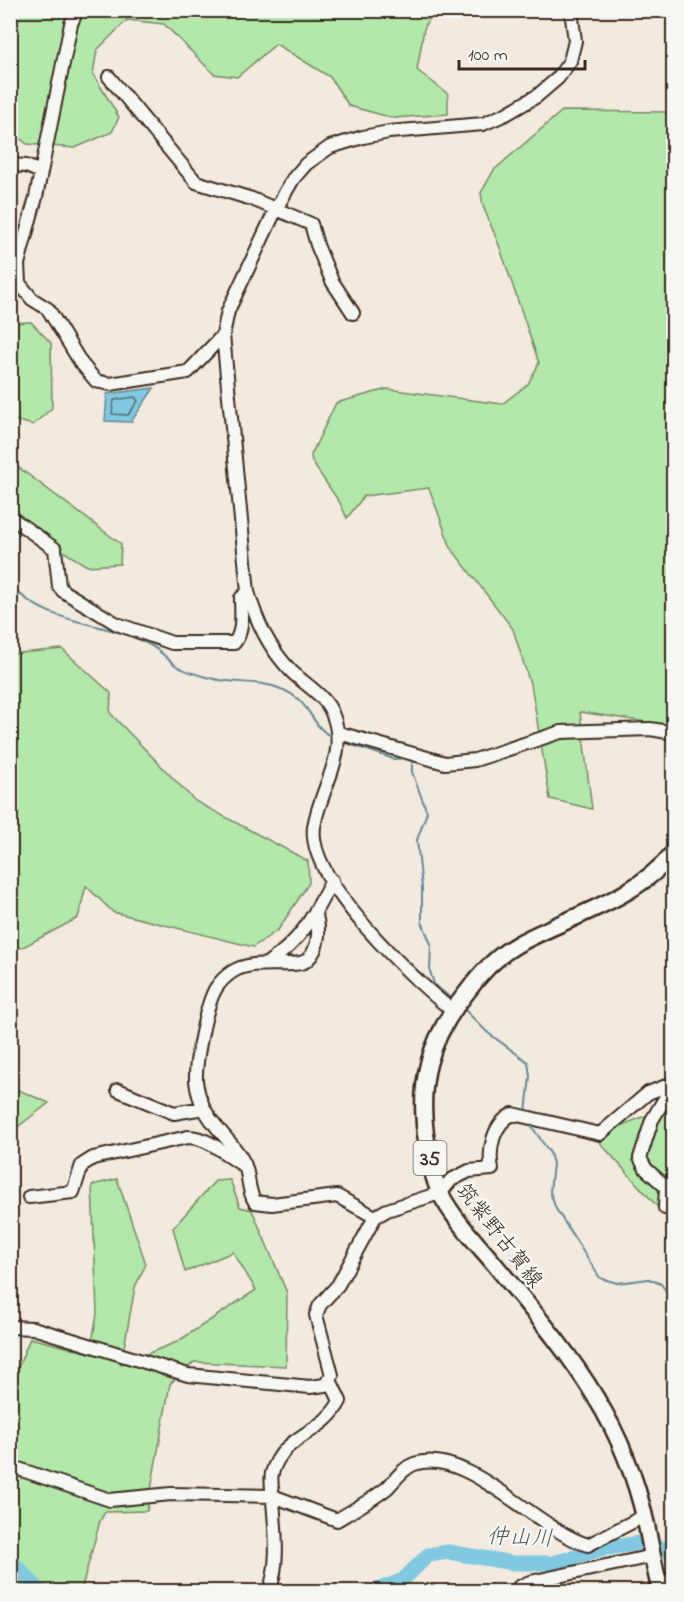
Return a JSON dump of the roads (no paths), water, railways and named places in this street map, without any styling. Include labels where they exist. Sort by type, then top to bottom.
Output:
[{"type":"main road","name":"筑紫野古賀線","points":[[660,1590],[645,1520],[624,1450],[596,1397],[543,1324],[454,1216],[440,1193],[433,1173],[422,1114],[424,1076],[429,1054],[453,1011],[486,969],[516,945],[626,891],[642,881],[674,852]]},
{"type":"street","points":[[77,10],[71,24],[41,172],[18,264],[19,283],[32,299],[48,309],[89,375],[96,381],[110,384],[188,372],[223,335]]},
{"type":"street","points":[[453,1011],[424,987],[374,938],[332,880],[316,849],[314,829],[320,804],[337,759],[339,733],[332,711],[291,671],[268,642],[258,624],[248,592],[223,335],[228,311],[276,209],[293,179],[306,164],[330,147],[390,132],[483,124],[537,96],[558,78],[570,61],[575,41],[571,10]]},
{"type":"street","points":[[109,77],[196,182],[276,209],[311,224],[332,281],[353,314]]},
{"type":"street","points":[[10,165],[26,166],[41,172]]},
{"type":"street","points":[[10,516],[55,549],[58,586],[63,591],[117,624],[172,643],[234,643],[238,639],[241,624],[241,598],[248,592]]},
{"type":"street","points":[[339,733],[445,763],[475,760],[561,732],[650,729],[674,733]]},
{"type":"street","points":[[269,962],[292,946],[306,930],[332,880]]},
{"type":"street","points":[[315,913],[319,925],[315,948],[307,960],[296,964],[269,962],[232,972],[216,987],[211,1000],[196,1078],[204,1108],[236,1149],[245,1166],[249,1193],[255,1202],[272,1204],[337,1196],[375,1217]]},
{"type":"street","points":[[10,1327],[33,1328],[188,1375],[310,1387],[324,1385],[332,1375],[332,1365],[316,1315],[320,1305],[338,1285],[375,1217],[387,1210],[440,1193],[451,1180],[469,1172],[492,1169],[488,1152],[504,1118],[513,1114],[600,1134],[648,1093],[674,1083],[652,1120],[640,1158],[646,1169],[666,1186],[665,1208],[674,1210]]},
{"type":"street","points":[[118,1090],[174,1113],[188,1113],[204,1108]]},
{"type":"street","points":[[28,1197],[73,1192],[82,1165],[93,1158],[188,1137],[207,1141],[245,1166]]},
{"type":"street","points":[[269,1592],[275,1576],[271,1475],[281,1451],[333,1414],[340,1401],[330,1380]]},
{"type":"street","points":[[10,1466],[110,1500],[171,1494],[273,1496],[337,1521],[387,1488],[411,1464],[430,1460],[480,1476],[539,1520],[588,1545],[645,1520]]},
{"type":"street","points":[[516,1592],[519,1587],[530,1582],[652,1552]]},
{"type":"street","points":[[660,1590],[674,1577]]},
{"type":"water","points":[[154,388],[131,422],[105,421],[107,394]]},
{"type":"waterway","points":[[10,585],[42,609],[132,637],[154,647],[175,665],[189,672],[214,679],[264,684],[281,689],[299,700],[319,727],[332,737]]},
{"type":"waterway","points":[[343,742],[394,759],[406,758]]},
{"type":"waterway","points":[[412,758],[412,772],[427,812],[417,840],[422,888],[422,922],[431,944],[430,971],[434,984],[453,1000]]},
{"type":"waterway","points":[[462,1007],[488,1033],[528,1062],[530,1076],[526,1113]]},
{"type":"waterway","points":[[530,1124],[550,1153],[553,1164],[550,1192],[556,1209],[600,1278],[617,1283],[649,1279],[661,1284],[674,1302]]},
{"type":"waterway","name":"仲山川","points":[[373,1592],[403,1580],[428,1555],[448,1552],[513,1563],[554,1563],[601,1549],[640,1543],[666,1549],[674,1556]]},
{"type":"waterway","name":"仲山川","points":[[10,1560],[41,1592]]}]
